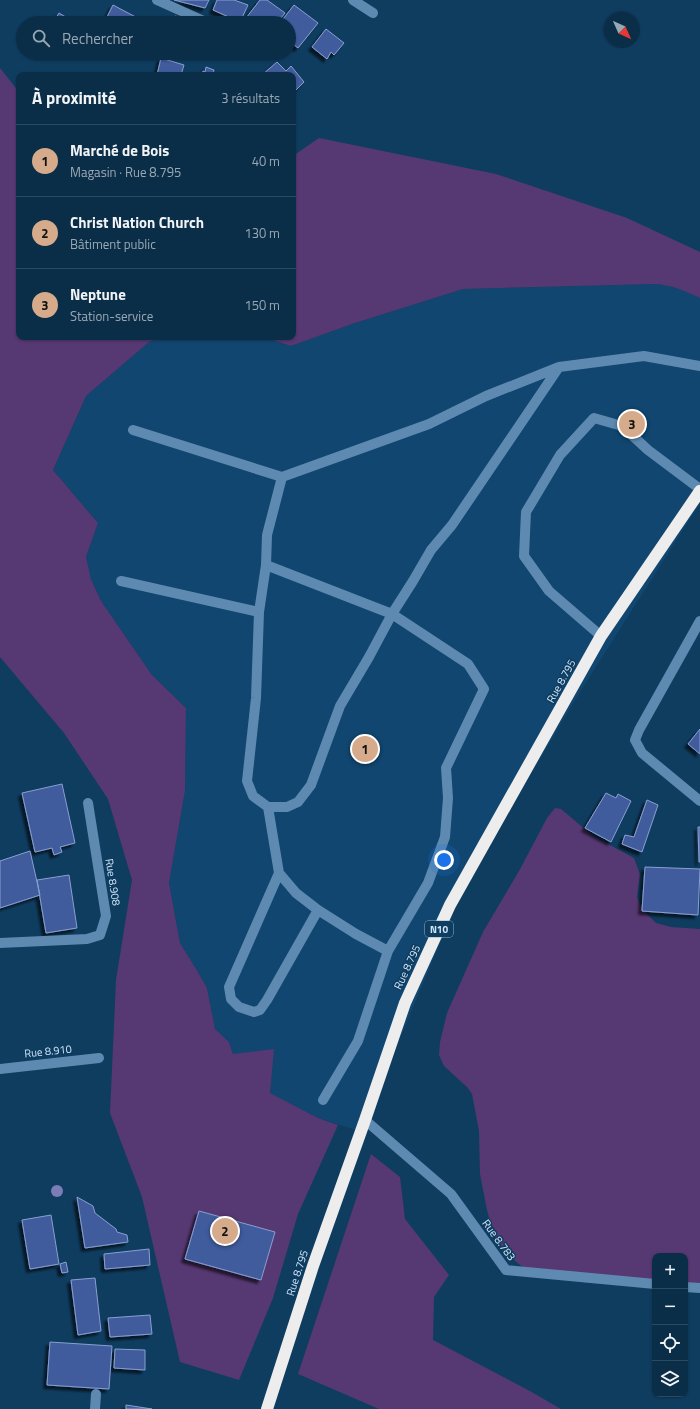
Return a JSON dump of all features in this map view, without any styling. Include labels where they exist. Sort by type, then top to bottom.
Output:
[{"type":"highway","name":"Rue 8.795","points":[[267,1409],[312,1266],[365,1120],[405,1003],[450,905],[601,636],[700,490]]},
{"type":"street","points":[[157,0],[192,16]]},
{"type":"street","points":[[353,0],[373,13]]},
{"type":"street","points":[[133,430],[282,477],[429,424],[486,396],[559,367],[644,356],[700,366]]},
{"type":"street","points":[[282,477],[267,536],[266,565],[259,612],[256,698],[247,781],[253,796],[268,807],[286,807],[298,802],[311,784],[340,706],[392,614],[414,581],[431,550],[452,525],[559,367]]},
{"type":"street","points":[[601,636],[548,591],[524,556],[526,512],[560,455],[594,418],[622,426],[648,450],[700,490]]},
{"type":"street","points":[[266,565],[392,614],[468,664],[484,689],[446,768],[448,798],[445,837],[428,883],[388,951],[358,1041],[323,1100]]},
{"type":"street","points":[[122,581],[259,612]]},
{"type":"street","points":[[700,621],[639,730],[635,740],[642,753],[700,801]]},
{"type":"street","name":"Rue 8.908","points":[[0,943],[87,939],[100,935],[106,916],[88,803]]},
{"type":"street","points":[[268,807],[279,873],[296,893],[318,910],[356,934],[388,951]]},
{"type":"street","points":[[279,873],[229,987],[231,999],[239,1007],[254,1012],[260,1010],[318,910]]},
{"type":"street","name":"Rue 8.910","points":[[0,1069],[99,1058]]},
{"type":"street","name":"Rue 8.783","points":[[365,1120],[451,1194],[506,1270],[652,1284]]},
{"type":"street","points":[[688,1287],[700,1288]]},
{"type":"street","points":[[95,1409],[96,1394]]},
{"type":"shaded area","points":[[0,68],[16,88],[16,340],[155,340],[149,342],[86,396],[53,470],[98,523],[86,557],[91,579],[101,601],[152,675],[186,708],[185,791],[169,883],[180,943],[207,988],[215,1029],[229,1042],[233,1054],[274,1049],[270,1093],[318,1118],[338,1125],[298,1214],[273,1298],[239,1380],[180,1362],[142,1197],[110,1113],[116,980],[132,880],[108,799],[64,733],[0,657]]},
{"type":"shaded area","points":[[319,138],[496,174],[627,218],[700,252],[700,298],[673,287],[655,284],[463,289],[352,324],[291,346],[272,340],[296,340],[296,154]]},
{"type":"shaded area","points":[[655,284],[667,285],[684,290],[700,298],[700,503],[575,700],[464,886],[385,1074],[365,1133],[318,1118],[269,1093],[233,1054],[229,1042],[215,1029],[207,988],[180,943],[169,883],[185,791],[186,708],[152,675],[101,601],[91,579],[86,557],[98,523],[53,470],[86,396],[149,342],[155,340],[272,340],[291,346],[352,324],[463,289]]},
{"type":"shaded area","points":[[555,808],[561,809],[593,836],[634,858],[640,874],[637,897],[642,909],[656,923],[671,927],[700,929],[700,1287],[688,1288],[688,1253],[652,1253],[652,1286],[590,1283],[546,1277],[525,1269],[508,1255],[494,1236],[480,1174],[479,1131],[472,1094],[467,1087],[444,1066],[439,1055],[440,1042],[447,1013],[483,932],[519,871],[547,818]]},
{"type":"shaded area","points":[[371,1154],[400,1177],[405,1219],[449,1275],[434,1297],[433,1340],[561,1409],[379,1409],[298,1374]]},
{"type":"building","points":[[174,0],[209,0],[205,8]]},
{"type":"building","points":[[217,0],[234,0],[248,5],[243,16],[226,16],[213,10]]},
{"type":"building","points":[[260,0],[267,0],[285,13],[283,16],[248,16]]},
{"type":"building","points":[[113,5],[134,16],[108,16]]},
{"type":"building","points":[[294,5],[318,23],[298,48],[296,46],[296,16],[285,16]]},
{"type":"building","points":[[59,13],[64,16],[57,16]]},
{"type":"building","points":[[326,29],[344,43],[334,55],[331,52],[327,59],[312,47]]},
{"type":"building","points":[[161,60],[168,60],[184,65],[182,72],[158,72]]},
{"type":"building","points":[[277,62],[286,71],[291,66],[296,72],[265,72]]},
{"type":"building","points":[[206,67],[214,70],[214,72],[205,72]]},
{"type":"building","points":[[296,72],[304,82],[296,90]]},
{"type":"building","points":[[700,729],[700,754],[688,744]]},
{"type":"building","points":[[62,784],[75,843],[60,847],[62,852],[54,855],[52,848],[35,852],[22,793]]},
{"type":"building","points":[[606,793],[616,798],[618,794],[631,801],[611,842],[585,828]]},
{"type":"building","points":[[647,800],[658,805],[642,852],[622,844],[625,835],[634,837]]},
{"type":"building","points":[[698,827],[700,827],[700,862],[699,862]]},
{"type":"building","points":[[30,851],[40,895],[0,908],[0,861]]},
{"type":"building","points":[[645,867],[700,869],[698,915],[642,911]]},
{"type":"building","points":[[69,875],[77,928],[46,933],[37,880]]},
{"type":"building","points":[[77,1197],[93,1206],[95,1213],[116,1229],[117,1232],[127,1235],[128,1242],[85,1248]]},
{"type":"building","points":[[199,1211],[275,1232],[261,1280],[185,1259]]},
{"type":"building","points":[[51,1215],[59,1264],[30,1269],[22,1220]]},
{"type":"building","points":[[149,1249],[150,1265],[105,1269],[104,1254]]},
{"type":"building","points":[[66,1262],[68,1272],[62,1273],[60,1264]]},
{"type":"building","points":[[95,1278],[101,1331],[78,1335],[71,1280]]},
{"type":"building","points":[[150,1315],[152,1334],[110,1337],[108,1318]]},
{"type":"building","points":[[50,1342],[112,1346],[109,1389],[47,1385]]},
{"type":"building","points":[[115,1349],[145,1350],[145,1370],[114,1368]]},
{"type":"building","points":[[126,1405],[152,1409],[126,1409]]},
{"type":"place","name":"Neptune","points":[[632,424]]},
{"type":"place","name":"Marché de Bois","points":[[365,749]]},
{"type":"place","name":"Christ Nation Church","points":[[225,1231]]}]
